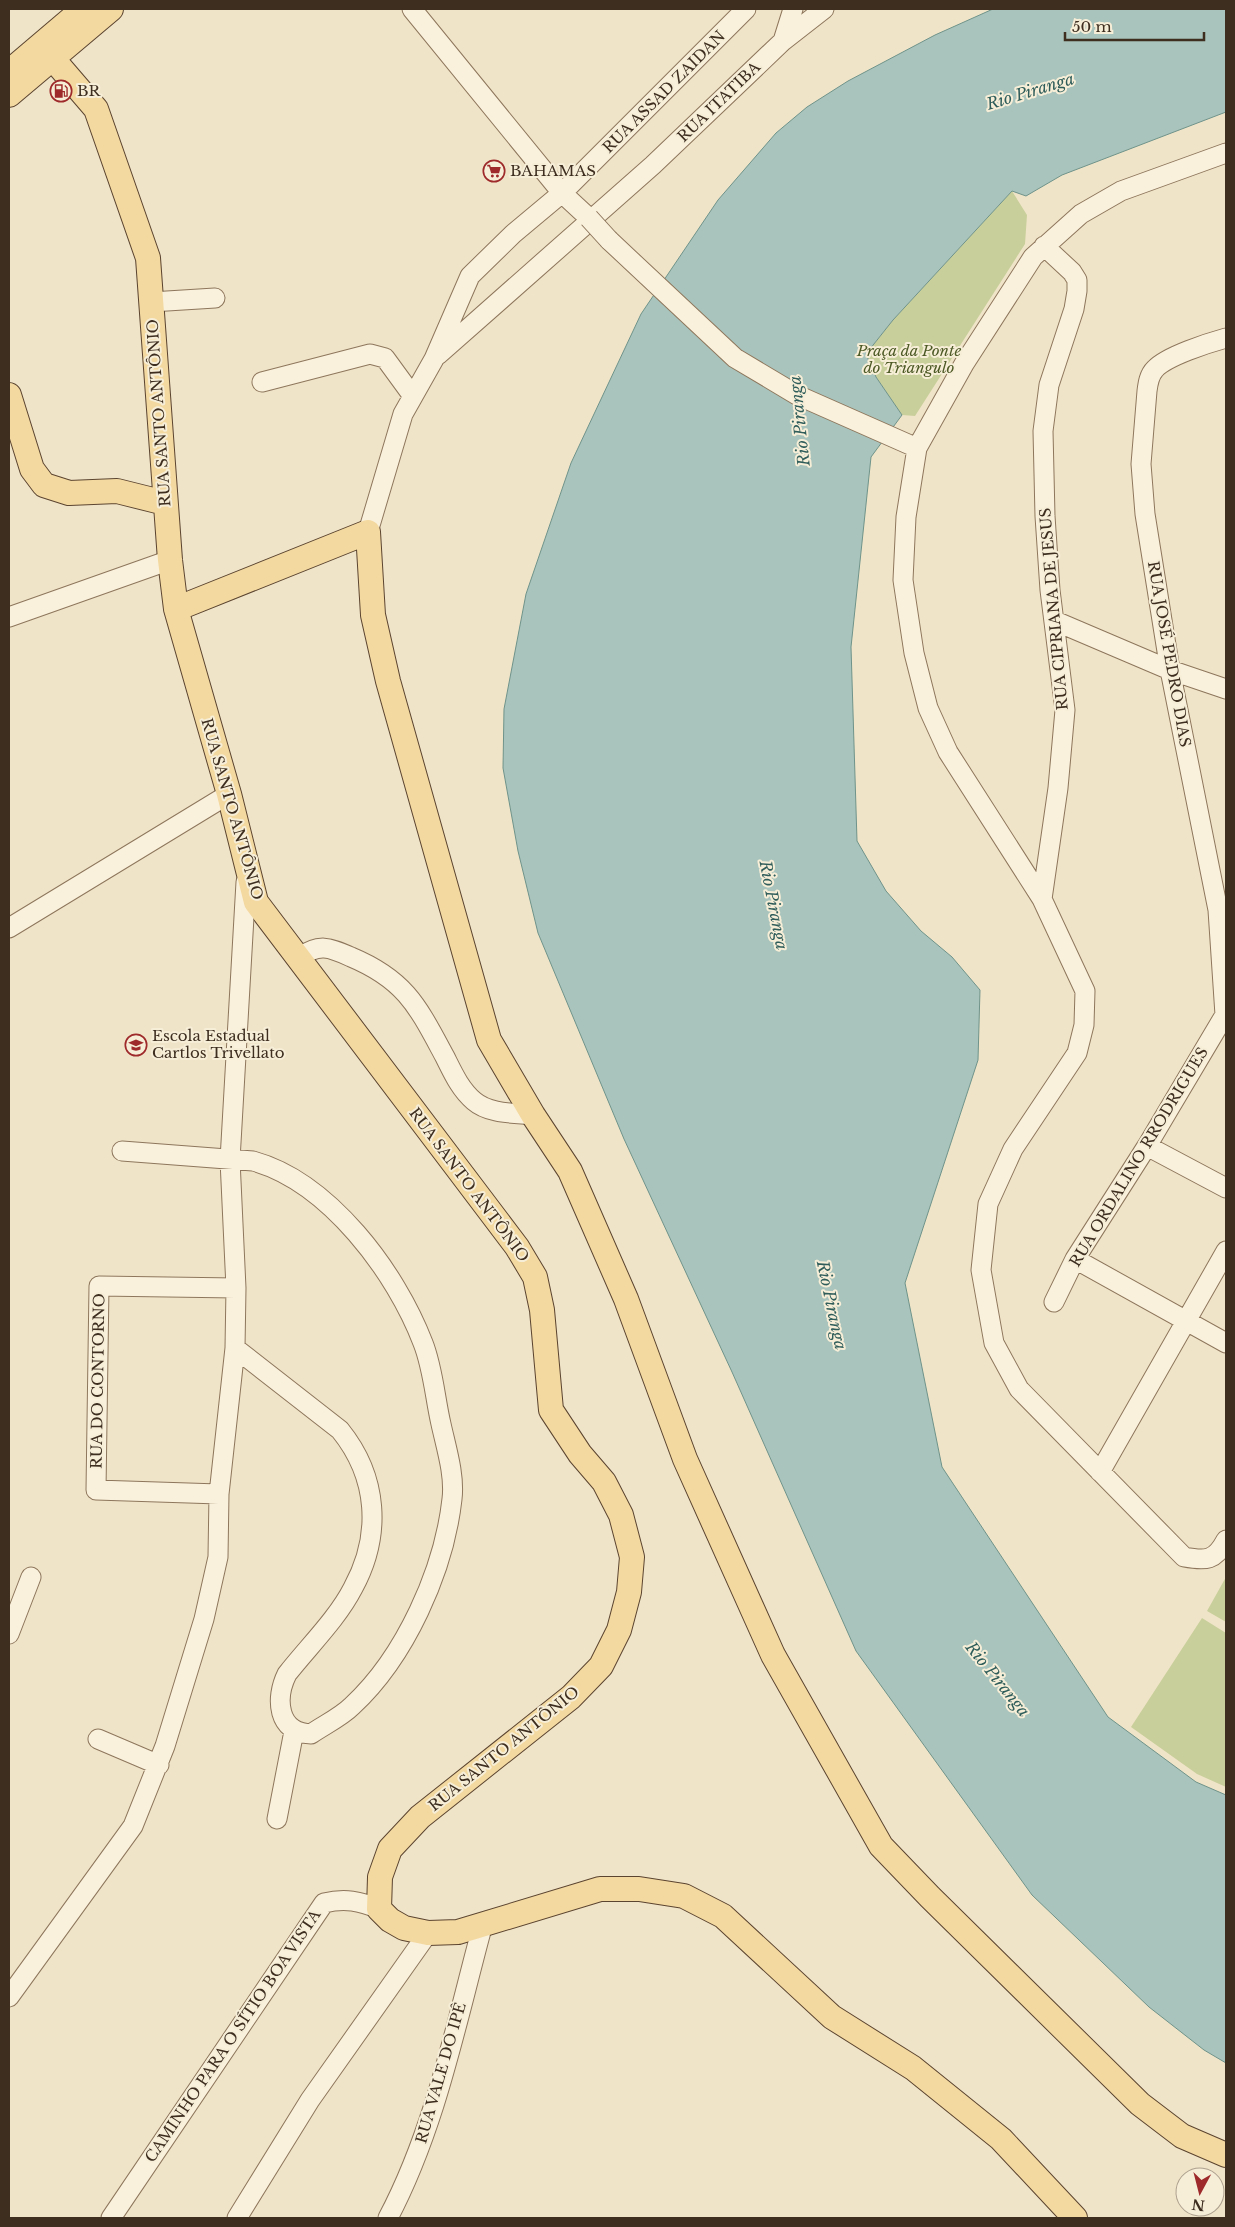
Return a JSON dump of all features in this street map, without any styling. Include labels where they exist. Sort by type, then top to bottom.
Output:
[{"type":"main road","points":[[9,95],[83,9]]},
{"type":"main road","points":[[9,72],[47,52],[111,9]]},
{"type":"main road","name":"RUA SANTO ANTÔNIO","points":[[47,52],[96,109],[148,258],[170,560],[176,608],[256,902],[517,1247],[535,1277],[542,1310],[551,1410],[580,1454],[604,1482],[621,1515],[632,1557],[629,1592],[619,1630],[601,1666],[571,1697],[420,1817],[390,1849],[380,1877],[379,1909]]},
{"type":"main road","points":[[9,395],[32,469],[44,485],[69,492],[117,491],[166,502]]},
{"type":"main road","points":[[176,608],[368,532],[372,615],[381,653],[489,1040],[533,1115],[570,1171],[626,1299],[685,1459],[773,1655],[881,1846],[937,1904],[1140,2104],[1182,2136],[1226,2155]]},
{"type":"main road","points":[[379,1909],[396,1924],[428,1933],[462,1932],[600,1889],[639,1889],[684,1896],[723,1916],[832,2017],[913,2068],[994,2133],[1075,2218]]},
{"type":"street","points":[[412,9],[562,193],[609,240],[735,358],[797,395],[911,445]]},
{"type":"street","name":"RUA ASSAD ZAIDAN","points":[[368,532],[403,414],[434,359],[470,276],[513,234],[562,193],[746,9]]},
{"type":"street","points":[[783,41],[793,9]]},
{"type":"street","name":"RUA ITATIBA","points":[[616,196],[653,165],[783,41],[824,9]]},
{"type":"street","points":[[1223,1547],[1203,1561],[1184,1557],[1019,1389],[994,1343],[982,1270],[988,1204],[1014,1148],[1077,1053],[1084,1025],[1085,991],[1042,899],[948,752],[928,708],[914,653],[903,580],[911,445],[1024,269],[1044,246],[1081,214],[1121,191],[1226,153]]},
{"type":"street","name":"RUA ASSAD ZAIDAN","points":[[434,359],[616,196]]},
{"type":"street","name":"RUA CIPRIANA DE JESUS","points":[[1042,899],[1058,788],[1065,710],[1050,590],[1045,516],[1044,431],[1049,385],[1074,309],[1077,286],[1072,272],[1044,246]]},
{"type":"street","points":[[151,302],[215,298]]},
{"type":"street","name":"RUA JOSÉ PEDRO DIAS","points":[[1226,338],[1166,361],[1155,369],[1149,379],[1147,391],[1141,464],[1144,504],[1170,670],[1218,910],[1226,1015]]},
{"type":"street","points":[[262,382],[370,354],[385,358],[412,395]]},
{"type":"street","points":[[9,617],[170,560]]},
{"type":"street","points":[[1055,621],[1170,670],[1226,689]]},
{"type":"street","points":[[9,928],[228,794]]},
{"type":"street","points":[[9,1997],[133,1826],[159,1765],[204,1619],[218,1557],[219,1494],[235,1348],[236,1288],[230,1160],[247,868]]},
{"type":"street","points":[[298,958],[309,950],[327,948],[360,960],[385,974],[408,994],[418,1008],[458,1084],[474,1101],[491,1110],[533,1115]]},
{"type":"street","name":"RUA ORDALINO RRODRIGUES","points":[[1054,1302],[1076,1259],[1226,1015]]},
{"type":"street","points":[[1147,1146],[1226,1188]]},
{"type":"street","points":[[122,1151],[253,1161],[271,1166],[300,1182],[329,1205],[374,1256],[399,1294],[424,1345],[448,1460],[452,1497],[442,1551],[432,1581],[402,1644],[385,1670],[351,1707],[311,1734],[294,1731],[283,1716],[280,1694],[282,1684],[287,1674],[352,1590],[369,1547],[372,1524],[371,1500],[363,1464],[354,1447],[340,1430],[235,1348]]},
{"type":"street","points":[[1100,1472],[1226,1251]]},
{"type":"street","points":[[1076,1259],[1226,1343]]},
{"type":"street","name":"RUA DO CONTORNO","points":[[219,1494],[96,1490],[99,1286],[236,1288]]},
{"type":"street","points":[[9,1634],[31,1576]]},
{"type":"street","points":[[277,1819],[294,1731]]},
{"type":"street","points":[[98,1739],[159,1765]]},
{"type":"street","name":"CAMINHO PARA O SÍTIO BOA VISTA","points":[[111,2218],[324,1902],[339,1899],[354,1900],[379,1909]]},
{"type":"street","name":"RUA VALE DO IPÊ","points":[[388,2218],[418,2153],[438,2089],[483,1924]]},
{"type":"street","points":[[237,2218],[310,2100],[428,1933]]},
{"type":"green space","name":"Praça da Ponte do Triangulo","points":[[1012,191],[1027,215],[1025,244],[915,416],[902,415],[876,377],[866,354],[893,320]]},
{"type":"green space","points":[[1226,1577],[1226,1622],[1207,1611]]},
{"type":"green space","points":[[1202,1618],[1226,1633],[1226,1787],[1197,1774],[1131,1727]]},
{"type":"water","name":"Rio Piranga","points":[[993,9],[1226,9],[1226,112],[1062,175],[1026,196],[1012,191],[893,320],[866,354],[876,377],[902,415],[871,457],[851,647],[857,841],[886,891],[921,931],[952,957],[980,990],[978,1060],[905,1283],[942,1467],[1108,1717],[1196,1782],[1226,1795],[1226,2063],[1204,2050],[1149,2007],[1032,1895],[856,1651],[732,1372],[624,1139],[538,933],[518,851],[503,768],[504,709],[526,594],[571,463],[641,314],[718,200],[776,133],[807,107],[848,81],[935,35]]},
{"type":"place","name":"BR","points":[[61,91]]},
{"type":"place","name":"BAHAMAS","points":[[494,171]]},
{"type":"place","name":"Escola Estadual Cartlos Trivellato","points":[[136,1045]]}]
